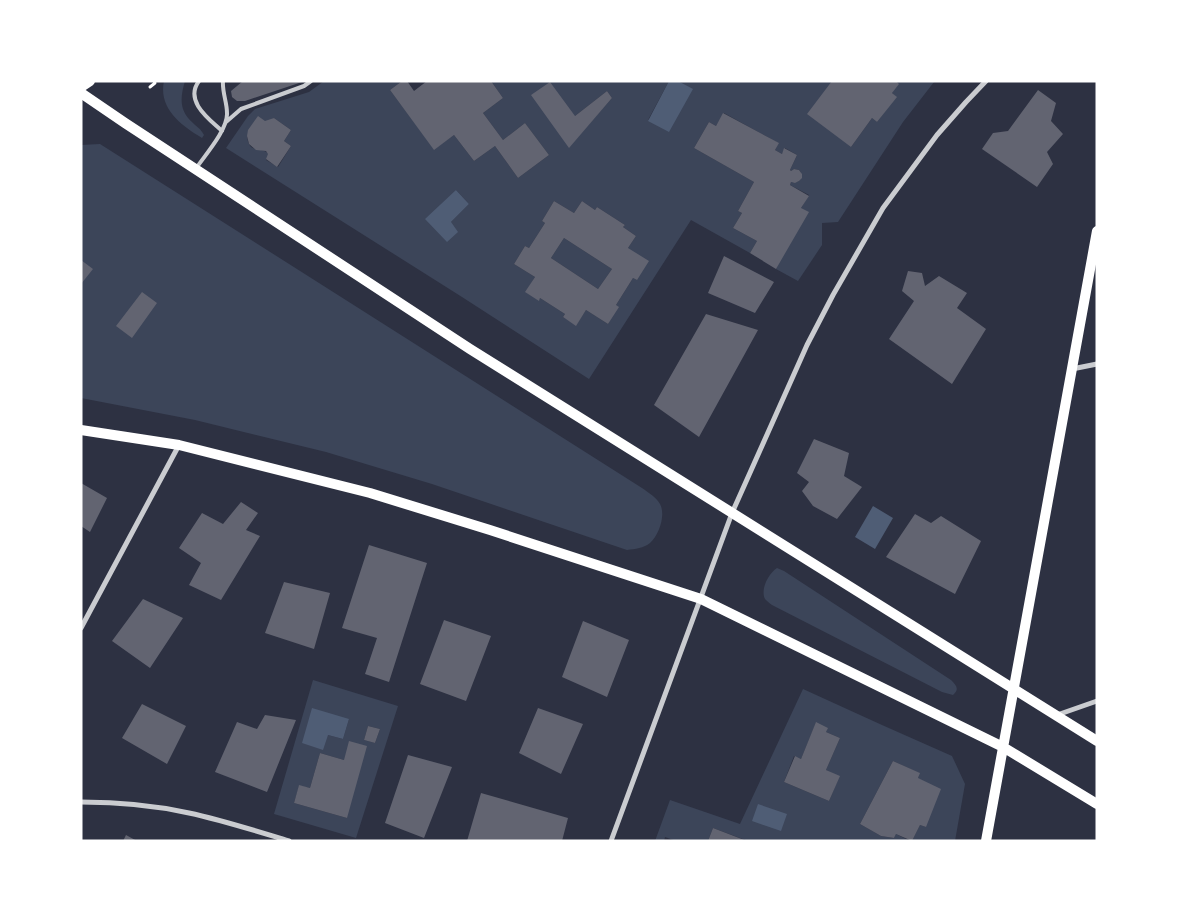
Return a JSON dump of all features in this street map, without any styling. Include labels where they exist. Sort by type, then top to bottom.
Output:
[{"type":"main road","points":[[81,87],[90,81]]},
{"type":"main road","points":[[81,93],[470,349],[1097,741]]},
{"type":"main road","points":[[986,841],[1097,231]]},
{"type":"main road","points":[[81,430],[180,445],[370,493],[701,599],[1003,747],[1097,804]]},
{"type":"street","points":[[611,841],[732,513],[806,345],[883,208],[937,134],[986,81]]},
{"type":"street","points":[[1071,369],[1097,364]]},
{"type":"street","points":[[81,628],[180,445]]},
{"type":"street","points":[[1056,715],[1097,701]]},
{"type":"street","points":[[81,802],[110,802],[180,811],[289,841]]},
{"type":"lane","points":[[199,81],[194,97],[199,108],[222,131]]},
{"type":"lane","points":[[196,169],[226,122],[227,112],[222,90],[223,81]]},
{"type":"lane","points":[[226,122],[241,109],[304,86],[311,81]]},
{"type":"path","points":[[150,87],[155,83],[154,81]]},
{"type":"shaded area","points":[[164,81],[185,81],[182,93],[183,109],[188,118],[203,133],[202,138],[180,122],[168,108],[163,91]]},
{"type":"shaded area","points":[[324,81],[402,81],[390,90],[434,149],[454,135],[474,161],[495,146],[518,178],[549,155],[525,123],[503,140],[483,113],[503,98],[491,81],[669,81],[648,120],[692,90],[678,81],[832,81],[851,147],[872,118],[877,122],[896,97],[892,93],[896,81],[934,82],[903,122],[838,222],[822,223],[822,245],[798,281],[776,269],[801,208],[809,195],[790,185],[791,182],[799,181],[802,175],[799,170],[790,170],[797,155],[785,148],[782,154],[775,150],[778,143],[724,113],[716,126],[709,122],[694,148],[754,182],[738,211],[742,213],[733,228],[757,241],[750,253],[691,220],[589,379],[226,148],[255,109],[309,92]],"holes":[[[607,91],[612,98],[569,147],[575,116]],[[274,118],[291,130],[284,141],[291,146],[278,167],[266,160],[268,153],[254,149],[248,142],[247,136]],[[456,190],[469,204],[451,222]],[[554,201],[574,213],[582,201],[595,210],[597,207],[625,225],[623,227],[636,236],[628,248],[637,280],[633,278],[616,305],[608,324],[586,310],[576,325],[563,317],[565,314],[540,298],[539,300],[526,292],[535,277],[514,264],[525,246],[529,248],[545,223],[542,221]]]},
{"type":"shaded area","points":[[669,81],[678,81],[693,89],[669,132],[648,121]]},
{"type":"shaded area","points":[[100,144],[650,493],[662,509],[661,525],[653,539],[645,546],[627,550],[432,484],[326,452],[195,420],[81,398],[81,145]]},
{"type":"shaded area","points":[[456,190],[469,204],[451,222],[458,232],[447,242],[425,219]]},
{"type":"shaded area","points":[[564,238],[612,269],[598,289],[551,258]]},
{"type":"shaded area","points":[[873,506],[893,518],[875,549],[855,537]]},
{"type":"shaded area","points":[[777,568],[951,680],[956,687],[955,693],[953,695],[942,692],[771,604],[765,599],[764,586],[768,577]]},
{"type":"shaded area","points":[[313,680],[398,706],[356,838],[274,814]],"holes":[[[349,719],[343,739],[328,735]],[[368,726],[380,729],[375,743],[364,740]],[[320,753],[344,760],[347,818],[294,803],[299,786],[310,788]]]},
{"type":"shaded area","points":[[803,689],[952,756],[965,784],[955,841],[912,841],[920,825],[926,827],[918,778],[919,773],[893,761],[860,824],[881,836],[894,838],[896,834],[910,841],[748,841],[713,828],[708,841],[676,841],[665,837],[664,841],[655,841],[670,800],[740,824]],"holes":[[[816,723],[827,728],[826,732],[840,738],[826,770],[839,777],[829,801],[784,782],[794,756],[801,759]]]},
{"type":"shaded area","points":[[312,708],[349,719],[343,739],[328,735],[323,750],[302,743]]},
{"type":"shaded area","points":[[758,804],[787,814],[781,831],[752,821]]},
{"type":"building","points":[[243,81],[302,82],[245,101],[237,101],[232,97],[231,91]]},
{"type":"building","points":[[402,81],[407,81],[414,91],[427,81],[491,81],[503,98],[483,113],[503,140],[525,123],[549,155],[518,178],[495,146],[474,161],[454,135],[434,150],[390,90]]},
{"type":"building","points":[[832,81],[896,81],[899,84],[892,93],[897,97],[877,122],[872,118],[851,147],[807,114]]},
{"type":"building","points":[[550,82],[575,116],[607,91],[612,98],[569,148],[531,95]]},
{"type":"building","points":[[1038,90],[1056,103],[1051,121],[1063,134],[1047,152],[1053,164],[1037,187],[982,149],[993,133],[1008,131]]},
{"type":"building","points":[[723,113],[779,143],[775,150],[782,154],[784,148],[797,155],[790,170],[799,170],[802,178],[795,183],[791,182],[790,185],[809,196],[801,208],[809,212],[776,269],[750,253],[757,241],[733,228],[742,213],[738,211],[754,182],[694,148],[709,122],[716,126]]},
{"type":"building","points":[[258,116],[265,121],[274,118],[291,130],[284,141],[291,146],[277,167],[266,159],[268,154],[266,151],[256,150],[249,144],[248,130]]},
{"type":"building","points":[[554,201],[574,213],[582,201],[595,210],[597,207],[625,225],[623,227],[636,236],[628,248],[649,261],[637,280],[633,278],[616,305],[619,307],[608,324],[586,310],[576,326],[563,317],[565,314],[540,298],[539,301],[525,292],[535,277],[514,264],[525,246],[529,248],[545,223],[542,221]],"holes":[[[564,238],[612,269],[598,289],[551,258]]]},
{"type":"building","points":[[724,256],[774,282],[755,313],[708,293]]},
{"type":"building","points":[[81,260],[93,269],[81,284]]},
{"type":"building","points":[[908,271],[922,273],[925,286],[939,276],[967,293],[957,308],[986,329],[952,384],[889,339],[914,301],[902,291]]},
{"type":"building","points":[[142,292],[157,303],[132,338],[116,326]]},
{"type":"building","points":[[706,314],[758,330],[699,437],[654,405]]},
{"type":"building","points":[[814,439],[849,453],[844,476],[862,487],[837,519],[813,506],[802,491],[809,482],[797,473]]},
{"type":"building","points":[[81,483],[107,498],[90,532],[81,526]]},
{"type":"building","points":[[241,502],[258,513],[246,530],[260,536],[221,600],[189,585],[201,563],[179,548],[202,513],[223,524]]},
{"type":"building","points":[[915,514],[931,523],[941,516],[981,541],[955,594],[886,557]]},
{"type":"building","points":[[369,545],[427,563],[389,682],[365,674],[377,638],[342,628]]},
{"type":"building","points":[[284,582],[330,593],[314,649],[265,633]]},
{"type":"building","points":[[143,599],[183,618],[150,668],[112,641]]},
{"type":"building","points":[[444,620],[491,636],[466,701],[420,684]]},
{"type":"building","points":[[583,621],[629,640],[607,697],[562,677]]},
{"type":"building","points":[[142,704],[186,726],[167,764],[122,738]]},
{"type":"building","points":[[538,708],[583,724],[561,774],[519,753]]},
{"type":"building","points":[[265,715],[296,720],[267,792],[215,772],[237,722],[257,729]]},
{"type":"building","points":[[816,722],[828,728],[826,732],[840,738],[826,770],[840,776],[829,801],[784,782],[795,756],[801,759]]},
{"type":"building","points":[[368,726],[380,729],[375,743],[364,740]]},
{"type":"building","points":[[349,741],[367,746],[347,818],[294,803],[299,785],[310,788],[320,753],[344,760]]},
{"type":"building","points":[[408,755],[452,767],[424,838],[385,823]]},
{"type":"building","points":[[893,761],[920,773],[918,778],[941,789],[926,827],[920,825],[912,841],[896,834],[894,838],[881,836],[860,824]]},
{"type":"building","points":[[481,793],[568,818],[562,841],[467,841]]},
{"type":"building","points":[[713,828],[747,841],[708,841]]},
{"type":"building","points":[[126,835],[137,841],[123,841]]}]
